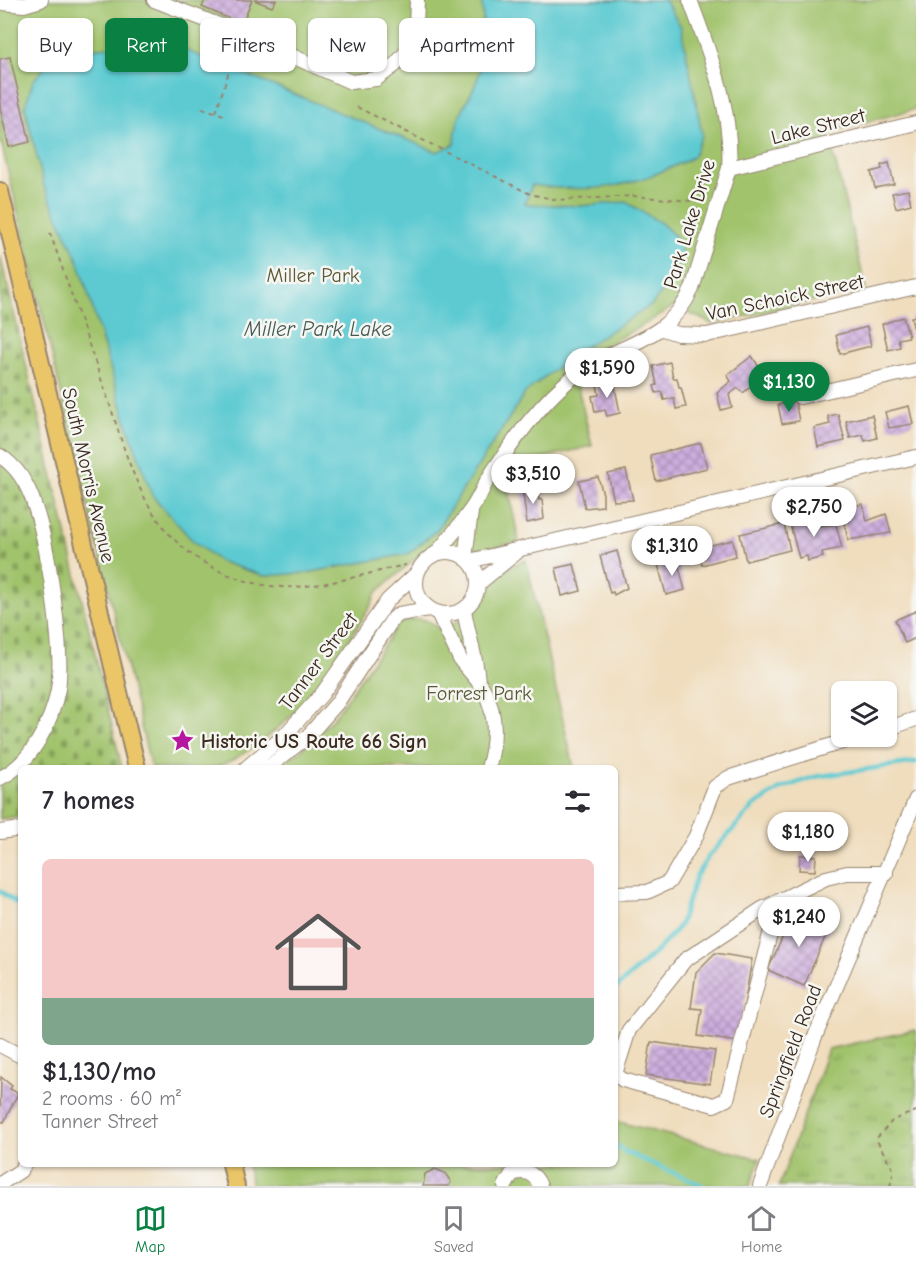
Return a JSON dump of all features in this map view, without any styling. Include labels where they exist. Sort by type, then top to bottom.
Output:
[{"type":"main road","name":"South Morris Avenue","points":[[0,191],[136,765]]},
{"type":"main road","points":[[232,1167],[236,1186]]},
{"type":"street","points":[[0,1],[24,5],[41,0]]},
{"type":"street","points":[[154,0],[201,18]]},
{"type":"street","points":[[296,58],[351,82],[376,79],[395,65],[410,48],[416,27],[417,0]]},
{"type":"street","name":"Park Lake Drive","points":[[436,554],[471,510],[488,479],[533,417],[557,391],[592,364],[663,329],[685,305],[729,168],[729,134],[722,94],[690,0]]},
{"type":"street","name":"Lake Street","points":[[729,168],[916,123]]},
{"type":"street","name":"Van Schoick Street","points":[[663,329],[678,334],[707,335],[916,287]]},
{"type":"street","points":[[800,397],[916,370]]},
{"type":"street","points":[[0,456],[12,463],[36,507],[49,578],[59,664],[58,689],[48,721],[35,746],[10,774],[0,778]]},
{"type":"street","points":[[467,559],[493,553],[517,552],[916,458]]},
{"type":"street","name":"Park Lake Drive","points":[[467,559],[471,510]]},
{"type":"street","points":[[434,611],[451,614],[464,610],[471,603],[478,584],[477,575],[467,559],[451,552],[436,554],[414,568],[417,593],[434,611],[461,661],[485,691],[494,720],[493,750],[489,765]]},
{"type":"street","points":[[478,584],[517,552]]},
{"type":"street","name":"Tanner Street","points":[[250,765],[284,736],[314,702],[414,568]]},
{"type":"street","points":[[464,610],[468,637],[477,662],[478,681]]},
{"type":"street","name":"Tanner Street","points":[[271,765],[308,736],[337,703],[392,620],[399,614],[434,611]]},
{"type":"street","points":[[897,725],[916,719]]},
{"type":"street","points":[[618,893],[647,892],[669,882],[696,836],[715,787],[728,778],[831,745]]},
{"type":"street","name":"Springfield Road","points":[[760,1186],[814,1039],[916,799]]},
{"type":"street","points":[[0,832],[18,829]]},
{"type":"street","points":[[618,1065],[629,1030],[684,960],[779,900],[826,878],[847,873],[886,873]]},
{"type":"street","points":[[618,1076],[623,1080],[714,1105],[727,1099],[779,900]]},
{"type":"street","points":[[0,1045],[18,1054]]},
{"type":"street","points":[[0,1184],[22,1167]]},
{"type":"street","points":[[505,1186],[512,1174],[523,1172],[534,1175],[540,1186]]},
{"type":"path","points":[[216,112],[229,72]]},
{"type":"path","points":[[357,107],[530,194],[557,200],[632,196],[718,203]]},
{"type":"path","points":[[202,108],[227,116]]},
{"type":"path","points":[[50,233],[136,481],[170,535],[188,552],[216,570],[241,580],[273,587],[309,585],[414,568]]},
{"type":"path","points":[[890,1186],[894,1171],[876,1139],[885,1126],[900,1116],[916,1111]]},
{"type":"green space","name":"Miller Park","points":[[0,0],[916,0],[916,109],[828,132],[866,289],[712,324],[674,306],[585,358],[573,367],[592,446],[509,466],[505,471],[519,542],[480,550],[438,539],[376,593],[371,605],[321,681],[307,699],[275,731],[242,755],[220,765],[150,765],[0,138]]},
{"type":"green space","points":[[0,255],[121,765],[18,765],[18,816],[0,819]]},
{"type":"green space","name":"Forrest Park","points":[[526,560],[573,765],[280,765],[300,751],[334,717],[399,623],[420,619],[430,622],[439,629],[460,620],[472,619],[492,582],[516,564]]},
{"type":"green space","points":[[916,1030],[916,1186],[779,1186],[828,1049]]},
{"type":"green space","points":[[618,1122],[760,1159],[750,1186],[252,1186],[248,1167],[618,1167]]},
{"type":"water","name":"Miller Park Lake","points":[[482,0],[665,0],[681,27],[702,135],[693,157],[653,175],[615,186],[576,189],[532,185],[525,204],[581,206],[626,202],[661,223],[676,237],[682,253],[672,279],[652,305],[575,353],[525,393],[437,530],[408,554],[306,573],[264,576],[219,561],[191,539],[152,495],[127,424],[79,263],[44,186],[25,107],[33,81],[41,72],[93,72],[93,49],[105,47],[105,72],[188,72],[188,51],[200,56],[200,72],[239,72],[437,152],[455,144],[460,114],[476,84],[479,72],[535,72],[535,18],[483,18]]},
{"type":"building","points":[[205,0],[252,0],[244,18],[228,18],[202,7]]},
{"type":"building","points":[[254,0],[276,0],[272,7]]},
{"type":"building","points":[[10,57],[30,142],[9,147],[0,107],[0,59]]},
{"type":"building","points":[[889,163],[894,184],[875,188],[871,172],[882,169],[881,165]]},
{"type":"building","points":[[908,190],[911,204],[896,208],[892,193]]},
{"type":"building","points":[[916,316],[916,335],[915,335],[911,317]]},
{"type":"building","points":[[903,317],[909,337],[898,339],[900,347],[888,350],[882,324]]},
{"type":"building","points":[[867,327],[871,346],[840,354],[836,335]]},
{"type":"building","points":[[752,356],[764,375],[743,393],[738,388],[729,395],[732,407],[721,410],[717,393],[731,381],[727,375]]},
{"type":"building","points":[[670,362],[673,378],[677,378],[686,407],[676,409],[674,398],[664,400],[662,392],[656,393],[654,386],[657,385],[653,366]]},
{"type":"building","points":[[614,382],[620,413],[607,416],[605,410],[595,412],[592,396],[599,395],[597,385]]},
{"type":"building","points":[[795,401],[799,421],[782,424],[778,405]]},
{"type":"building","points":[[909,406],[913,424],[889,428],[885,412]]},
{"type":"building","points":[[838,414],[845,441],[818,447],[814,428],[830,424],[828,416]]},
{"type":"building","points":[[872,415],[877,438],[865,441],[863,435],[850,438],[846,421]]},
{"type":"building","points":[[701,443],[707,468],[656,481],[650,455]]},
{"type":"building","points":[[626,470],[633,500],[614,501],[608,474]]},
{"type":"building","points":[[598,477],[603,494],[603,506],[585,508],[579,481]]},
{"type":"building","points":[[535,485],[539,500],[542,499],[544,519],[527,523],[522,488]]},
{"type":"building","points":[[863,504],[867,521],[886,514],[891,533],[848,540],[841,508]]},
{"type":"building","points":[[808,515],[811,527],[836,524],[842,548],[822,552],[823,557],[808,561],[807,556],[799,558],[789,521]]},
{"type":"building","points":[[784,524],[790,550],[746,561],[740,534]]},
{"type":"building","points":[[733,540],[736,556],[702,565],[698,548]]},
{"type":"building","points":[[617,551],[627,588],[614,595],[613,592],[610,593],[600,556]]},
{"type":"building","points":[[677,559],[685,590],[666,595],[658,564]]},
{"type":"building","points":[[574,564],[581,591],[562,596],[556,568]]},
{"type":"building","points":[[916,611],[916,638],[905,643],[895,620]]},
{"type":"building","points":[[800,855],[816,856],[815,871],[799,870]]},
{"type":"building","points":[[794,911],[830,926],[804,986],[768,970]]},
{"type":"building","points":[[715,953],[752,959],[738,1042],[698,1036],[702,1009],[691,1008],[696,972]]},
{"type":"building","points":[[651,1042],[715,1051],[710,1084],[646,1075]]},
{"type":"building","points":[[1,1077],[12,1086],[10,1089],[18,1093],[4,1122],[0,1121]]},
{"type":"building","points":[[435,1169],[445,1173],[451,1182],[449,1186],[423,1186],[425,1174]]},
{"type":"waterway","points":[[618,986],[658,950],[680,925],[696,876],[709,856],[753,807],[780,789],[814,777],[916,762]]},
{"type":"waterway","points":[[0,891],[18,905]]},
{"type":"waterway","points":[[618,1147],[623,1151],[704,1186]]},
{"type":"place","name":"Historic US Route 66 Sign","points":[[183,741]]}]
